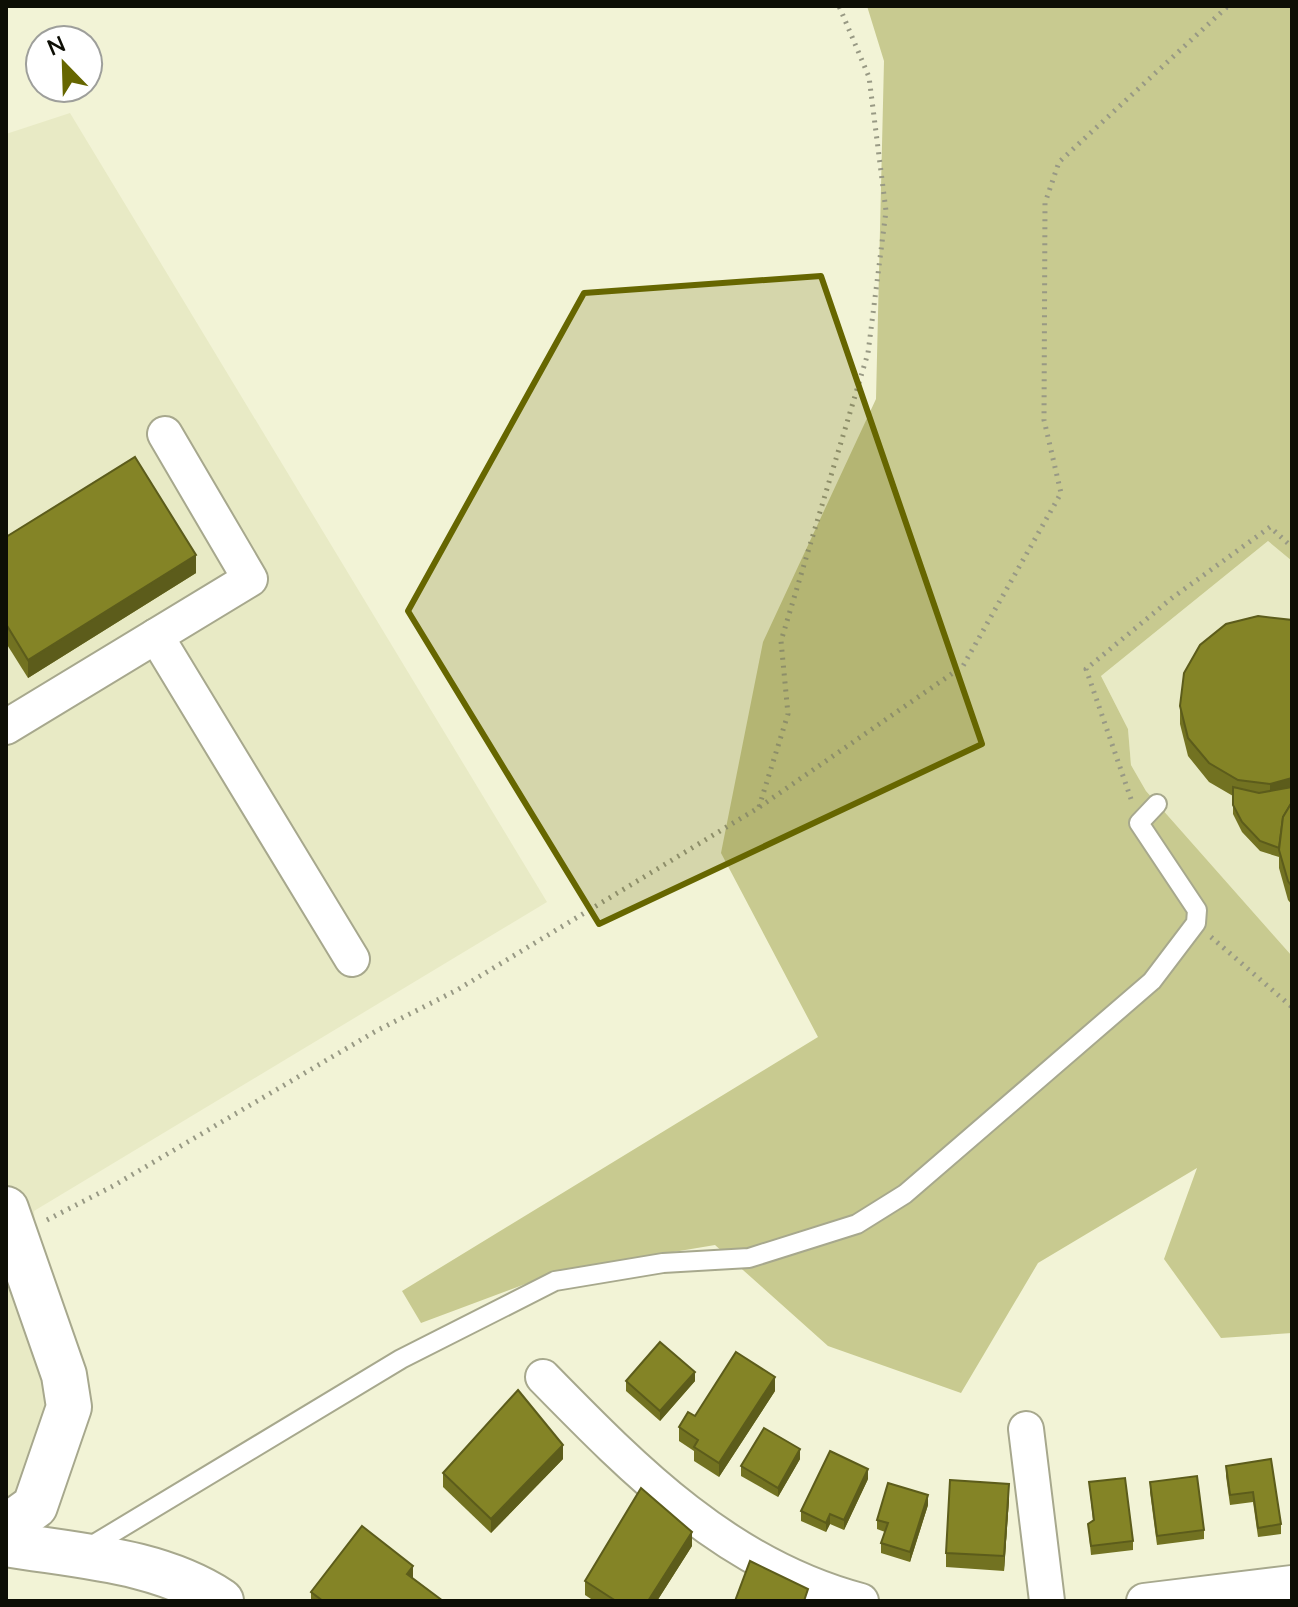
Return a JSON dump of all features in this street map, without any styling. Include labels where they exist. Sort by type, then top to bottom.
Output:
[{"type":"street","points":[[6,727],[250,579],[165,434]]},
{"type":"street","points":[[156,636],[352,959]]},
{"type":"street","points":[[6,1527],[35,1506],[69,1407],[64,1375],[11,1222]]},
{"type":"street","points":[[543,1377],[632,1467],[708,1529],[785,1575],[861,1601]]},
{"type":"street","points":[[1026,1429],[1047,1601]]},
{"type":"street","points":[[6,1544],[75,1555],[176,1578],[221,1601]]},
{"type":"street","points":[[1144,1601],[1292,1583]]},
{"type":"lane","points":[[75,1555],[401,1359],[555,1281],[663,1263],[749,1258],[857,1224],[905,1194],[1152,981],[1196,923],[1197,910],[1139,823],[1157,804]]},
{"type":"path","points":[[758,808],[788,714],[781,641],[868,353],[886,211],[869,77],[839,6]]},
{"type":"path","points":[[11,1222],[113,1186],[376,1031],[457,990],[758,808],[963,666],[1061,493],[1044,420],[1045,203],[1059,162],[1228,6]]},
{"type":"path","points":[[1139,823],[1086,669],[1172,598],[1270,527],[1292,547]]},
{"type":"path","points":[[1196,923],[1292,1007]]},
{"type":"highlighted area","points":[[821,276],[982,744],[599,924],[408,611],[584,293]]},
{"type":"shaded area","points":[[867,6],[1292,6],[1292,561],[1268,541],[1101,676],[1128,729],[1131,765],[1146,791],[1292,956],[1292,1333],[1221,1338],[1164,1259],[1197,1168],[1038,1263],[961,1393],[828,1346],[715,1245],[560,1271],[421,1323],[402,1291],[818,1037],[721,853],[763,642],[876,399],[884,61]]},
{"type":"shaded area","points":[[70,113],[547,902],[34,1211],[52,1412],[30,1480],[6,1506],[6,134]]},
{"type":"shaded area","points":[[1268,541],[1292,561],[1292,956],[1146,791],[1131,765],[1128,729],[1101,676]]},
{"type":"building","points":[[135,457],[196,555],[28,660],[6,624],[6,537]]},
{"type":"building","points":[[1258,616],[1292,620],[1292,778],[1270,784],[1238,780],[1209,763],[1188,738],[1180,706],[1184,673],[1200,645],[1226,624]]},
{"type":"building","points":[[1233,787],[1259,793],[1292,787],[1292,802],[1283,817],[1279,848],[1260,841],[1242,822],[1233,805]]},
{"type":"building","points":[[1292,802],[1292,887],[1279,850],[1283,817]]},
{"type":"building","points":[[660,1342],[695,1372],[660,1411],[626,1381]]},
{"type":"building","points":[[736,1352],[775,1377],[719,1463],[694,1447],[698,1440],[679,1427],[688,1412],[695,1416]]},
{"type":"building","points":[[518,1390],[563,1445],[491,1519],[443,1473]]},
{"type":"building","points":[[764,1428],[800,1449],[778,1488],[741,1466]]},
{"type":"building","points":[[830,1451],[868,1469],[844,1520],[830,1514],[826,1523],[801,1511]]},
{"type":"building","points":[[1271,1459],[1281,1524],[1258,1528],[1253,1492],[1230,1495],[1226,1466]]},
{"type":"building","points":[[1197,1476],[1204,1530],[1157,1536],[1150,1482]]},
{"type":"building","points":[[1125,1478],[1133,1541],[1091,1546],[1088,1524],[1094,1520],[1089,1482]]},
{"type":"building","points":[[950,1480],[1009,1484],[1004,1556],[946,1553]]},
{"type":"building","points":[[888,1483],[928,1495],[910,1552],[881,1543],[888,1523],[877,1520]]},
{"type":"building","points":[[641,1488],[692,1532],[648,1601],[616,1601],[585,1581]]},
{"type":"building","points":[[362,1526],[413,1566],[407,1574],[443,1601],[323,1601],[311,1592]]},
{"type":"building","points":[[750,1561],[808,1589],[804,1601],[735,1601]]}]
